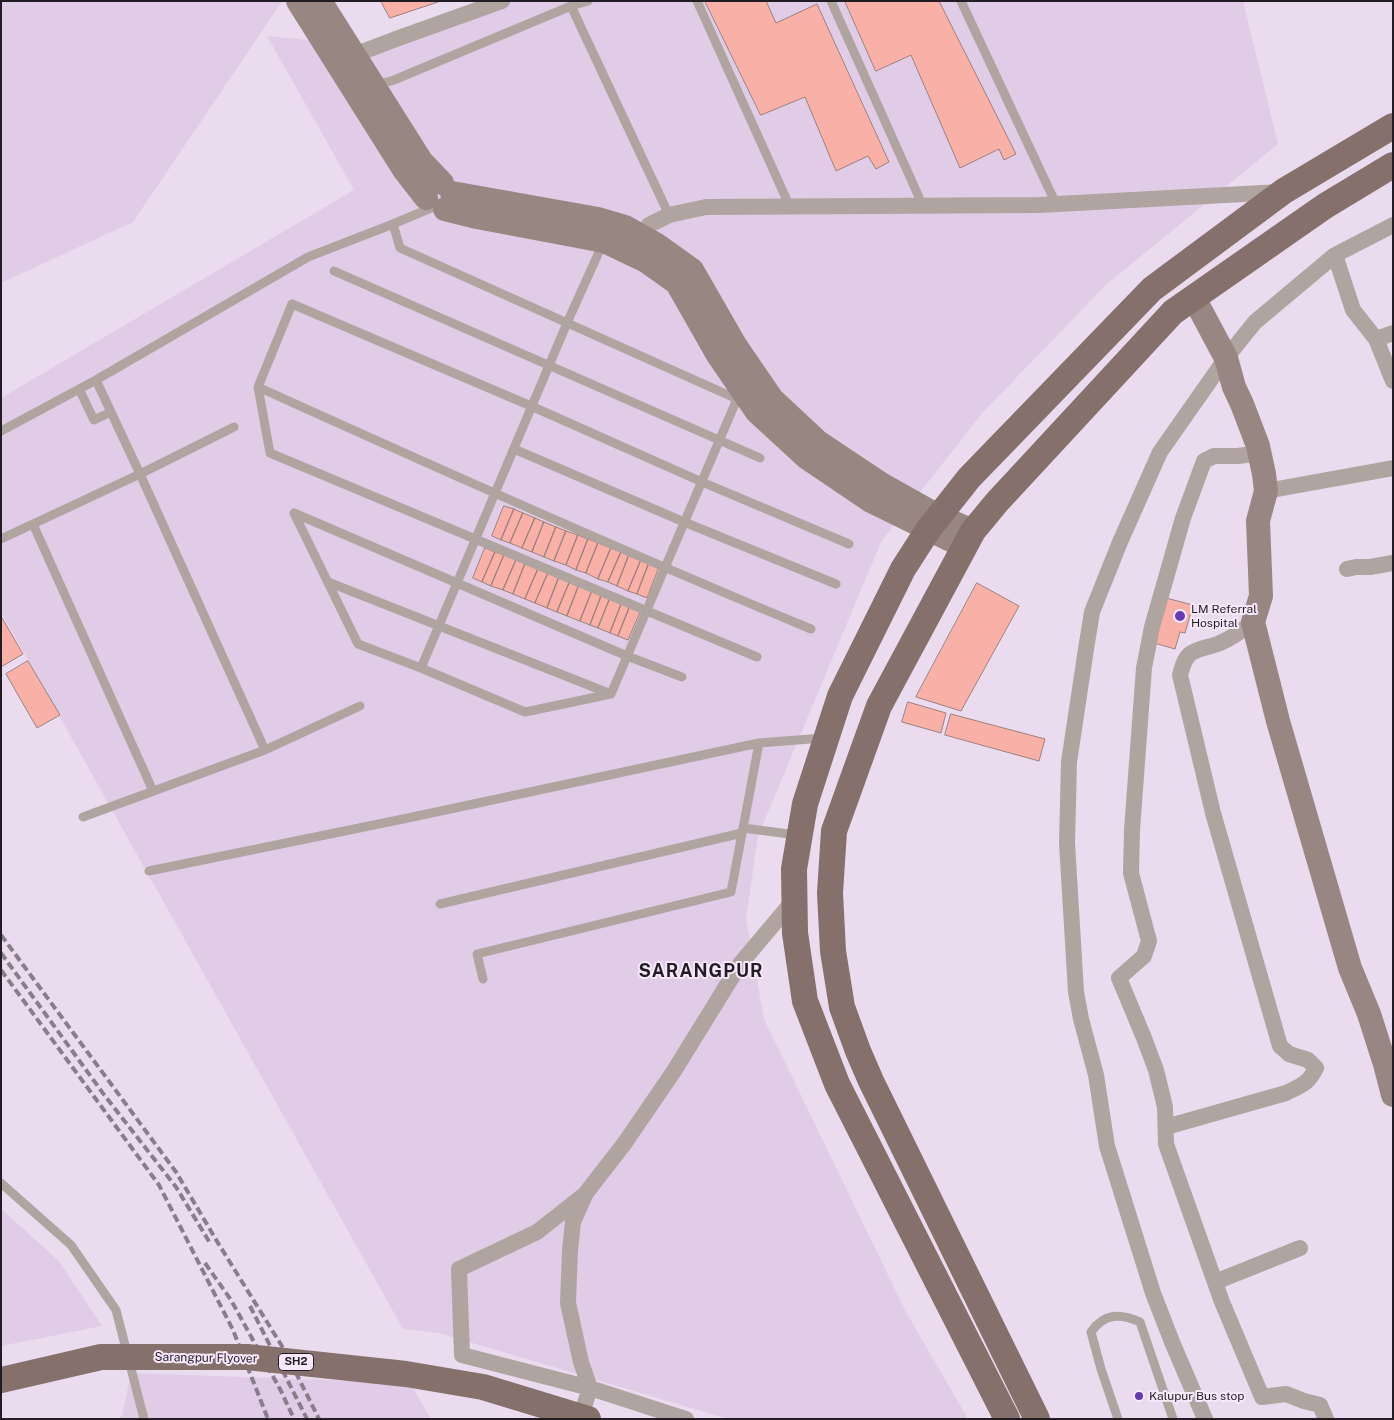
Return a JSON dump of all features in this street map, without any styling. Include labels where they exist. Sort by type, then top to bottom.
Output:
[{"type":"main road","points":[[306,2],[354,55],[365,90]]},
{"type":"main road","points":[[306,2],[365,90],[405,171],[439,198],[477,217],[604,241],[636,245],[657,245],[692,270],[735,345],[772,400],[818,442],[881,484],[933,523]]},
{"type":"main road","points":[[1007,1419],[837,1084],[805,1001],[795,933],[794,869],[806,804],[840,696],[903,569],[933,523],[969,478],[1152,289],[1284,191],[1393,126]]},
{"type":"main road","points":[[1037,1419],[871,1081],[842,1007],[833,951],[830,893],[834,832],[879,706],[969,539],[997,502],[1173,312],[1325,206],[1393,166]]},
{"type":"main road","points":[[439,198],[598,219],[625,227],[646,260],[677,283],[739,394],[806,457],[871,501],[933,523],[969,539]]},
{"type":"main road","points":[[1194,298],[1226,358],[1234,387],[1260,453],[1266,491],[1258,521],[1261,596],[1254,622],[1278,721],[1350,968],[1369,1014],[1386,1045],[1393,1095]]},
{"type":"main road","name":"Sarangpur Flyover","points":[[1,1380],[102,1357],[247,1357],[406,1374],[483,1387],[588,1419]]},
{"type":"street","points":[[354,55],[502,1]]},
{"type":"street","points":[[636,245],[649,224],[669,215],[706,207],[1056,204],[1284,191]]},
{"type":"street","points":[[1205,1419],[1153,1293],[1107,1146],[1096,1075],[1076,992],[1067,843],[1069,762],[1092,612],[1120,542],[1160,452],[1226,358],[1255,322],[1335,255],[1393,225]]},
{"type":"street","points":[[1335,255],[1353,310],[1376,339],[1393,381]]},
{"type":"street","points":[[1376,339],[1393,333]]},
{"type":"street","points":[[1260,453],[1238,456],[1214,456],[1204,461],[1183,518],[1152,627],[1144,668],[1132,830],[1131,873],[1149,941],[1144,956],[1118,978],[1156,1070],[1165,1107],[1166,1144],[1222,1302],[1262,1397],[1286,1394],[1320,1405],[1326,1419]]},
{"type":"street","points":[[1266,491],[1393,468]]},
{"type":"street","points":[[1347,569],[1393,563]]},
{"type":"street","points":[[1166,1128],[1286,1093],[1310,1079],[1316,1068],[1308,1060],[1290,1054],[1280,1046],[1213,813],[1180,676],[1184,663],[1190,654],[1231,638],[1254,622]]},
{"type":"street","points":[[580,1419],[590,1388],[581,1362],[568,1303],[573,1222],[586,1193],[624,1144],[674,1071],[740,964],[794,900]]},
{"type":"street","points":[[586,1193],[537,1232],[459,1269],[462,1355],[590,1388],[686,1419]]},
{"type":"street","points":[[1215,1282],[1300,1248]]},
{"type":"lane","points":[[365,90],[394,80],[571,6],[588,1]]},
{"type":"lane","points":[[698,1],[790,207]]},
{"type":"lane","points":[[831,1],[923,206]]},
{"type":"lane","points":[[961,1],[1056,204]]},
{"type":"lane","points":[[571,6],[669,215]]},
{"type":"lane","points":[[1,431],[96,380],[308,257],[393,224],[439,198]]},
{"type":"lane","points":[[393,224],[400,248],[567,322],[739,394],[611,694]]},
{"type":"lane","points":[[421,668],[567,322],[604,241]]},
{"type":"lane","points":[[334,271],[760,458]]},
{"type":"lane","points":[[757,657],[270,453],[258,387],[292,304],[849,544]]},
{"type":"lane","points":[[96,380],[265,750]]},
{"type":"lane","points":[[258,387],[494,494],[665,569],[811,630]]},
{"type":"lane","points":[[79,389],[94,420],[111,412]]},
{"type":"lane","points":[[1,539],[140,474],[234,427]]},
{"type":"lane","points":[[514,449],[684,522],[836,584]]},
{"type":"lane","points":[[611,694],[525,712],[421,668],[358,644],[294,514],[627,656],[682,677]]},
{"type":"lane","points":[[33,524],[153,791]]},
{"type":"lane","points":[[328,582],[611,694]]},
{"type":"lane","points":[[83,816],[265,750],[360,706]]},
{"type":"lane","points":[[149,871],[759,743],[827,737]]},
{"type":"lane","points":[[484,979],[477,954],[731,892],[759,743]]},
{"type":"lane","points":[[440,904],[742,831],[800,835]]},
{"type":"lane","points":[[1,1183],[70,1245],[116,1310],[144,1419]]},
{"type":"lane","points":[[1118,1419],[1091,1332],[1097,1323],[1106,1317],[1120,1316],[1140,1322],[1173,1419]]},
{"type":"shaded area","points":[[1,1],[280,1],[281,3],[133,222],[1,283]]},
{"type":"shaded area","points":[[483,1],[1243,1],[1278,144],[1107,284],[984,411],[881,542],[758,836],[746,919],[764,1019],[906,1312],[968,1419],[728,1419],[439,1333],[403,1329],[1,612],[1,398],[354,190],[267,36],[385,48]]},
{"type":"shaded area","points":[[1,1209],[58,1260],[102,1326],[1,1346]]},
{"type":"shaded area","points":[[131,1373],[410,1383],[431,1419],[118,1419],[122,1416]]},
{"type":"building","points":[[381,1],[441,1],[390,18]]},
{"type":"building","points":[[705,1],[766,1],[776,23],[817,4],[889,162],[876,169],[868,156],[836,171],[805,97],[761,115]]},
{"type":"building","points":[[845,1],[939,1],[1016,154],[1004,160],[999,149],[960,168],[911,55],[876,71]]},
{"type":"building","points":[[504,506],[514,509],[501,540],[492,536]]},
{"type":"building","points":[[514,509],[523,513],[510,543],[501,540]]},
{"type":"building","points":[[523,513],[535,518],[522,548],[510,543]]},
{"type":"building","points":[[535,518],[544,522],[532,552],[522,548]]},
{"type":"building","points":[[544,522],[556,527],[544,557],[532,552]]},
{"type":"building","points":[[556,527],[566,531],[554,561],[544,557]]},
{"type":"building","points":[[566,531],[578,535],[566,565],[554,561]]},
{"type":"building","points":[[578,535],[588,539],[576,570],[566,565]]},
{"type":"building","points":[[588,539],[598,543],[586,573],[576,570]]},
{"type":"building","points":[[598,543],[611,548],[598,579],[586,573]]},
{"type":"building","points":[[485,548],[495,552],[482,582],[473,578]]},
{"type":"building","points":[[611,548],[621,552],[608,582],[598,579]]},
{"type":"building","points":[[495,552],[504,555],[491,586],[482,582]]},
{"type":"building","points":[[621,552],[629,555],[617,586],[608,582]]},
{"type":"building","points":[[504,555],[516,560],[503,590],[491,586]]},
{"type":"building","points":[[629,555],[641,560],[628,591],[617,586]]},
{"type":"building","points":[[516,560],[525,564],[513,594],[503,590]]},
{"type":"building","points":[[641,560],[649,563],[637,594],[628,591]]},
{"type":"building","points":[[649,563],[659,567],[647,598],[637,594]]},
{"type":"building","points":[[525,564],[538,569],[525,599],[513,594]]},
{"type":"building","points":[[538,569],[548,573],[535,603],[525,599]]},
{"type":"building","points":[[548,573],[559,577],[547,608],[535,603]]},
{"type":"building","points":[[559,577],[570,581],[557,612],[547,608]]},
{"type":"building","points":[[570,581],[579,585],[567,616],[557,612]]},
{"type":"building","points":[[977,583],[1019,606],[961,711],[916,697]]},
{"type":"building","points":[[579,585],[592,591],[580,621],[567,616]]},
{"type":"building","points":[[592,591],[602,594],[590,625],[580,621]]},
{"type":"building","points":[[602,594],[610,598],[598,628],[590,625]]},
{"type":"building","points":[[610,598],[622,602],[610,633],[598,628]]},
{"type":"building","points":[[1166,598],[1193,605],[1185,633],[1180,632],[1175,649],[1154,643]]},
{"type":"building","points":[[622,602],[630,606],[618,636],[610,633]]},
{"type":"building","points":[[630,606],[641,610],[628,640],[618,636]]},
{"type":"building","points":[[1,616],[23,654],[1,667]]},
{"type":"building","points":[[28,661],[60,715],[37,728],[6,674]]},
{"type":"building","points":[[908,702],[946,713],[941,733],[902,722]]},
{"type":"building","points":[[951,714],[1045,739],[1039,761],[945,735]]},
{"type":"railway","points":[[1,935],[176,1172],[285,1351],[319,1419]]},
{"type":"railway","points":[[1,953],[105,1096],[176,1187],[210,1243]]},
{"type":"railway","points":[[1,970],[159,1185],[233,1330],[268,1419]]},
{"type":"railway","points":[[205,1263],[231,1300],[281,1391],[294,1419]]},
{"type":"railway","points":[[250,1306],[307,1419]]},
{"type":"place","name":"LM Referral Hospital","points":[[1180,616]]},
{"type":"place","name":"Kalupur Bus stop","points":[[1139,1396]]},
{"type":"district","name":"SARANGPUR","points":[[701,971]]}]
